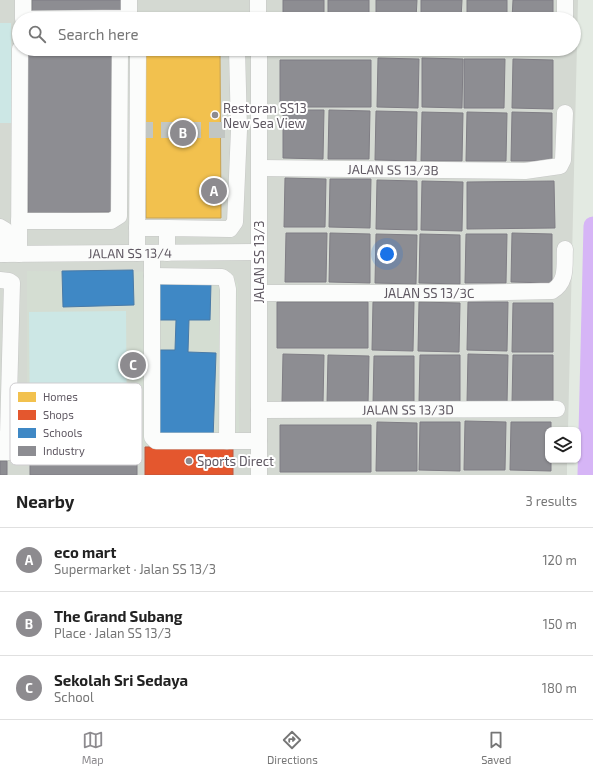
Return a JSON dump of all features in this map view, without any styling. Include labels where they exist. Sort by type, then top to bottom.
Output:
[{"type":"street","points":[[23,0],[23,12]]},
{"type":"street","points":[[129,0],[129,12]]},
{"type":"street","points":[[258,0],[258,12]]},
{"type":"street","points":[[565,0],[565,12]]},
{"type":"street","points":[[8,254],[19,221],[20,56]]},
{"type":"street","points":[[19,221],[111,221],[119,216],[120,56]]},
{"type":"street","points":[[138,56],[137,228],[152,253],[152,438],[156,441],[258,441]]},
{"type":"street","points":[[137,228],[230,229],[235,222],[239,130],[237,56]]},
{"type":"street","name":"JALAN SS 13/3","points":[[258,475],[260,168],[259,56]]},
{"type":"street","name":"JALAN SS 13/3B","points":[[260,168],[525,171],[560,166],[563,160],[566,113]]},
{"type":"street","points":[[0,227],[5,230],[8,254]]},
{"type":"street","points":[[152,253],[168,228]]},
{"type":"street","name":"JALAN SS 13/3C","points":[[259,293],[463,293],[552,291],[560,286],[564,278],[565,249]]},
{"type":"street","name":"JALAN SS 13/4","points":[[8,254],[259,252]]},
{"type":"street","points":[[213,253],[213,277]]},
{"type":"street","points":[[152,276],[222,277],[226,280],[228,289],[227,441]]},
{"type":"street","points":[[0,280],[10,281],[12,283],[8,435],[5,439],[0,439]]},
{"type":"street","name":"JALAN SS 13/3D","points":[[258,410],[557,409]]},
{"type":"shaded area","points":[[0,0],[578,0],[578,12],[12,12],[12,56],[577,56],[568,427],[545,427],[545,463],[567,463],[567,475],[0,475]]},
{"type":"shaded area","points":[[0,23],[11,23],[12,123],[0,123]]},
{"type":"shaded area","points":[[27,271],[231,272],[238,284],[239,446],[142,446],[142,383],[27,383]]},
{"type":"shaded area","points":[[126,311],[127,383],[30,383],[29,312]]},
{"type":"building: Homes","points":[[145,56],[220,56],[221,218],[146,218]]},
{"type":"building: Shops","name":"Sports Direct","points":[[233,446],[233,475],[145,475],[145,447]]},
{"type":"building: Schools","points":[[133,270],[134,305],[63,307],[62,271]]},
{"type":"building: Schools","points":[[157,281],[211,283],[210,320],[189,320],[188,352],[216,353],[213,440],[157,438],[160,350],[175,350],[176,320],[156,320]]},
{"type":"building: Industry","points":[[32,0],[127,0],[127,10],[32,12]]},
{"type":"building: Industry","points":[[283,0],[324,0],[324,12],[283,12]]},
{"type":"building: Industry","points":[[328,0],[369,0],[369,12],[328,12]]},
{"type":"building: Industry","points":[[376,0],[417,0],[416,12],[376,12]]},
{"type":"building: Industry","points":[[421,0],[462,0],[461,12],[421,12]]},
{"type":"building: Industry","points":[[467,0],[507,0],[507,12],[467,12]]},
{"type":"building: Industry","points":[[513,0],[553,0],[553,12],[512,12]]},
{"type":"building: Industry","points":[[26,56],[115,56],[116,212],[28,213]]},
{"type":"building: Industry","points":[[378,58],[419,59],[418,108],[377,107]]},
{"type":"building: Industry","points":[[422,58],[463,59],[462,108],[422,107]]},
{"type":"building: Industry","points":[[464,59],[505,59],[504,108],[464,108]]},
{"type":"building: Industry","points":[[513,59],[553,60],[553,109],[512,108]]},
{"type":"building: Industry","points":[[280,60],[371,60],[371,107],[280,107]]},
{"type":"building: Industry","points":[[283,110],[324,110],[323,159],[283,158]]},
{"type":"building: Industry","points":[[329,110],[370,111],[369,159],[328,159]]},
{"type":"building: Industry","points":[[376,111],[417,112],[416,161],[375,160]]},
{"type":"building: Industry","points":[[422,112],[463,113],[462,161],[421,161]]},
{"type":"building: Industry","points":[[467,112],[507,113],[506,161],[466,161]]},
{"type":"building: Industry","points":[[512,112],[552,113],[552,161],[511,161]]},
{"type":"building: Industry","points":[[285,178],[326,179],[325,227],[284,227]]},
{"type":"building: Industry","points":[[330,179],[371,179],[370,228],[329,227]]},
{"type":"building: Industry","points":[[377,180],[417,181],[417,230],[376,229]]},
{"type":"building: Industry","points":[[422,181],[463,182],[462,231],[421,230]]},
{"type":"building: Industry","points":[[554,181],[555,228],[467,229],[467,182]]},
{"type":"building: Industry","points":[[286,233],[327,233],[326,282],[285,282]]},
{"type":"building: Industry","points":[[330,233],[370,234],[370,283],[329,282]]},
{"type":"building: Industry","points":[[512,233],[552,234],[552,283],[511,282]]},
{"type":"building: Industry","points":[[376,234],[417,235],[416,284],[375,283]]},
{"type":"building: Industry","points":[[420,234],[460,235],[460,284],[419,283]]},
{"type":"building: Industry","points":[[466,234],[507,234],[506,283],[465,283]]},
{"type":"building: Industry","points":[[277,302],[368,302],[368,348],[277,348]]},
{"type":"building: Industry","points":[[373,302],[414,302],[413,351],[372,350]]},
{"type":"building: Industry","points":[[419,302],[460,303],[459,352],[418,351]]},
{"type":"building: Industry","points":[[468,302],[508,302],[507,351],[467,350]]},
{"type":"building: Industry","points":[[513,303],[553,303],[553,352],[512,352]]},
{"type":"building: Industry","points":[[283,354],[324,355],[323,404],[282,403]]},
{"type":"building: Industry","points":[[468,354],[508,355],[507,404],[467,403]]},
{"type":"building: Industry","points":[[328,355],[369,356],[368,405],[327,404]]},
{"type":"building: Industry","points":[[420,355],[460,355],[460,404],[419,403]]},
{"type":"building: Industry","points":[[513,355],[553,355],[553,404],[512,403]]},
{"type":"building: Industry","points":[[374,356],[414,356],[414,405],[373,404]]},
{"type":"building: Industry","points":[[465,421],[506,422],[505,470],[464,470]]},
{"type":"building: Industry","points":[[377,422],[417,423],[417,471],[376,471]]},
{"type":"building: Industry","points":[[420,422],[460,422],[460,471],[419,470]]},
{"type":"building: Industry","points":[[511,422],[551,422],[551,427],[545,427],[545,463],[551,463],[551,471],[510,470]]},
{"type":"building: Industry","points":[[280,425],[371,425],[371,472],[280,472]]},
{"type":"building: Industry","points":[[0,461],[7,461],[7,475],[0,475]]},
{"type":"building: Industry","points":[[30,465],[137,465],[137,475],[30,475]]},
{"type":"waterway","points":[[587,475],[593,226]]},
{"type":"tunnel","points":[[137,130],[239,130]]},
{"type":"place","name":"Restoran SS13 New Sea View","points":[[215,115]]},
{"type":"place","name":"The Grand Subang","points":[[183,133]]},
{"type":"place","name":"eco mart","points":[[214,191]]},
{"type":"place","name":"Sekolah Sri Sedaya","points":[[133,365]]},
{"type":"place","name":"Sports Direct","points":[[189,461]]}]
